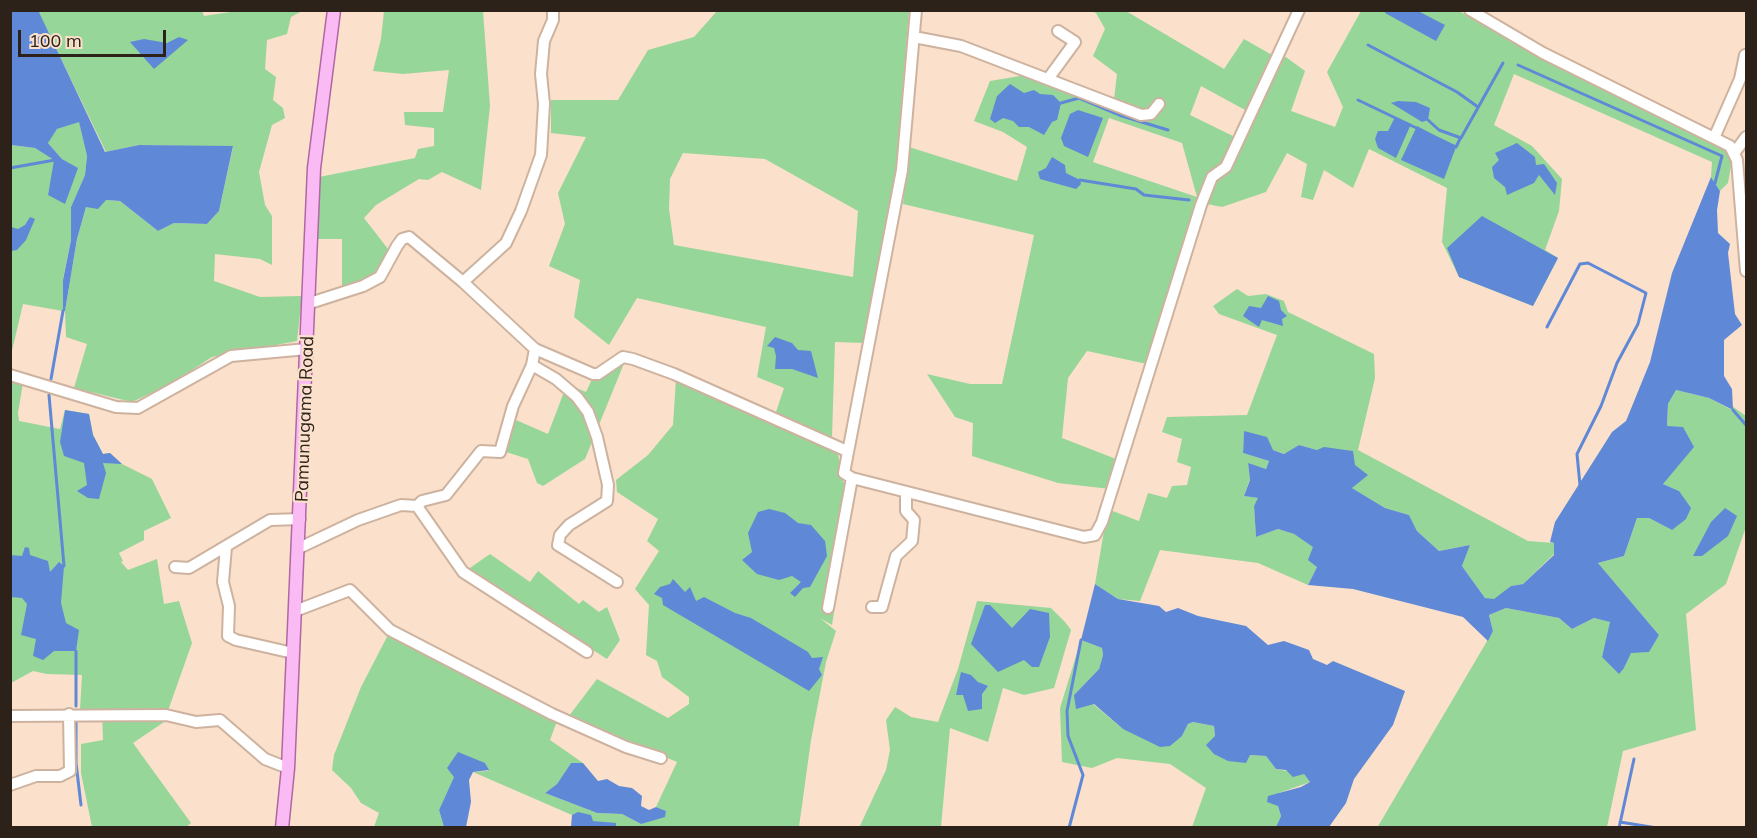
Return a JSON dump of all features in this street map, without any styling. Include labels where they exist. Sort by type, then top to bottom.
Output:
[{"type":"main road","name":"Pamunugama Road","points":[[282,828],[288,768],[299,548],[310,303],[308,266],[314,168],[334,10]]},
{"type":"street","points":[[463,282],[506,243],[521,211],[541,155],[544,41],[553,20],[553,10]]},
{"type":"street","points":[[916,10],[902,171],[844,473],[852,478],[1084,537],[1095,535],[1104,516],[1201,205],[1212,177],[1226,167],[1299,10]]},
{"type":"street","points":[[1470,10],[1543,53],[1730,146],[1735,152],[1746,271]]},
{"type":"street","points":[[1048,79],[1075,42],[1058,31]]},
{"type":"street","points":[[914,37],[961,46],[1142,115],[1151,114],[1159,104]]},
{"type":"street","points":[[1714,138],[1740,79],[1745,55]]},
{"type":"street","points":[[1735,152],[1746,137]]},
{"type":"street","points":[[310,303],[363,286],[380,277],[402,239],[409,237],[463,282],[535,349],[593,374],[598,374],[623,357],[633,359],[674,374],[847,451]]},
{"type":"street","points":[[10,375],[116,407],[138,408],[231,356],[307,349]]},
{"type":"street","points":[[299,548],[357,520],[401,505],[417,506],[422,501],[446,495],[481,451],[500,452],[513,406],[532,365],[535,349]]},
{"type":"street","points":[[532,365],[556,379],[577,397],[588,412],[597,437],[608,485],[607,501],[569,525],[560,536],[558,544],[617,582]]},
{"type":"street","points":[[828,608],[832,576],[852,478]]},
{"type":"street","points":[[872,607],[882,607],[896,556],[912,542],[914,520],[906,511],[906,492]]},
{"type":"street","points":[[417,506],[463,572],[587,652]]},
{"type":"street","points":[[175,567],[189,568],[270,520],[300,519]]},
{"type":"street","points":[[225,547],[223,582],[229,606],[228,636],[236,640],[293,653]]},
{"type":"street","points":[[295,611],[350,590],[390,630],[552,714],[626,747],[661,758]]},
{"type":"street","points":[[10,785],[36,776],[60,776],[70,771],[69,714]]},
{"type":"street","points":[[10,716],[166,715],[196,722],[220,720],[265,759],[288,768]]},
{"type":"green space","points":[[202,10],[204,16],[244,10],[302,11],[291,17],[287,34],[267,40],[265,69],[276,77],[273,100],[283,108],[285,118],[272,125],[259,172],[265,205],[272,216],[272,265],[260,259],[215,254],[214,281],[260,297],[302,296],[297,341],[212,357],[172,383],[132,402],[74,388],[87,344],[66,337],[65,311],[77,239],[86,207],[106,200],[120,201],[158,231],[174,223],[207,224],[219,211],[233,147],[139,145],[106,152],[38,11]]},
{"type":"green space","points":[[384,11],[483,11],[490,106],[481,190],[442,172],[428,180],[419,179],[376,205],[364,218],[388,249],[375,275],[342,289],[342,239],[315,239],[319,177],[415,158],[418,149],[434,146],[434,128],[405,125],[404,112],[443,112],[449,70],[403,74],[373,71],[381,39]]},
{"type":"green space","points":[[717,11],[909,11],[895,180],[866,343],[835,342],[832,437],[775,415],[784,388],[757,377],[766,327],[637,298],[609,345],[574,317],[580,280],[549,266],[565,224],[558,193],[586,137],[551,133],[551,100],[618,100],[648,50],[694,37]],"holes":[[[683,153],[765,159],[858,211],[853,277],[674,245],[669,209],[670,179]]]},
{"type":"green space","points":[[1091,11],[1126,11],[1224,69],[1244,39],[1272,55],[1247,111],[1201,86],[1190,115],[1235,137],[1218,167],[1208,173],[1201,198],[1197,198],[1147,364],[1087,351],[1068,378],[1062,438],[1116,459],[1110,489],[1058,483],[972,456],[973,423],[955,417],[927,374],[970,384],[1002,384],[1034,235],[903,204],[909,147],[1017,181],[1027,147],[1003,132],[974,121],[990,81],[1026,75],[1113,108],[1117,74],[1093,56],[1105,29],[1096,13]],"holes":[[[1109,118],[1182,143],[1197,197],[1093,162]]]},
{"type":"green space","points":[[1361,11],[1459,11],[1524,48],[1727,149],[1732,160],[1728,183],[1720,191],[1711,177],[1712,162],[1514,74],[1494,125],[1532,146],[1562,179],[1559,211],[1545,250],[1558,258],[1533,306],[1459,277],[1442,242],[1447,188],[1369,149],[1353,188],[1324,170],[1313,200],[1301,197],[1307,164],[1287,153],[1266,192],[1222,207],[1207,204],[1217,179],[1232,169],[1283,55],[1305,71],[1291,111],[1335,127],[1343,107],[1327,72]]},
{"type":"green space","points":[[79,121],[87,156],[85,175],[71,207],[71,240],[63,279],[63,311],[23,304],[11,355],[11,145],[35,148],[55,160],[48,195],[77,168],[62,159],[48,143],[50,138],[57,129]]},
{"type":"green space","points":[[1237,289],[1248,296],[1266,294],[1284,301],[1288,312],[1374,354],[1375,378],[1358,450],[1528,541],[1554,543],[1554,554],[1523,584],[1511,586],[1494,600],[1485,598],[1462,566],[1470,545],[1439,551],[1417,531],[1409,515],[1385,508],[1352,488],[1356,484],[1317,450],[1299,445],[1285,454],[1273,450],[1244,431],[1243,453],[1269,461],[1266,469],[1248,464],[1250,479],[1244,496],[1259,498],[1254,506],[1256,537],[1278,529],[1294,534],[1314,547],[1317,567],[1308,585],[1258,563],[1160,550],[1140,601],[1118,599],[1095,584],[1110,510],[1139,521],[1148,493],[1167,498],[1172,486],[1187,485],[1191,467],[1177,462],[1182,439],[1162,432],[1167,417],[1247,415],[1277,335],[1219,314],[1213,306]]},
{"type":"green space","points":[[625,361],[585,459],[543,486],[537,483],[528,459],[506,452],[516,420],[548,434],[567,384],[586,392],[593,377]]},
{"type":"green space","points":[[11,379],[23,383],[18,413],[19,421],[60,429],[65,410],[89,414],[93,435],[103,454],[110,453],[122,464],[152,479],[171,518],[144,531],[144,540],[119,553],[123,561],[121,562],[128,570],[157,559],[164,604],[179,601],[192,643],[164,722],[133,743],[191,823],[185,828],[92,827],[81,773],[81,744],[103,740],[102,711],[80,710],[82,675],[47,674],[33,671],[11,683]]},
{"type":"green space","points":[[676,379],[838,453],[843,482],[855,483],[832,625],[820,618],[836,631],[826,662],[811,740],[799,827],[616,827],[616,824],[592,821],[581,813],[572,815],[473,772],[488,771],[485,763],[454,777],[439,810],[444,827],[374,827],[379,813],[361,803],[351,788],[332,770],[334,755],[361,687],[389,633],[557,721],[550,740],[583,763],[571,763],[557,784],[545,793],[597,813],[622,814],[641,824],[666,811],[656,807],[677,762],[569,716],[597,679],[668,718],[689,704],[689,697],[662,677],[657,661],[646,655],[649,605],[635,589],[659,551],[647,541],[658,519],[617,492],[616,480],[648,455],[673,425]]},
{"type":"green space","points":[[1676,390],[1709,398],[1732,410],[1732,406],[1746,416],[1746,527],[1726,584],[1686,614],[1696,730],[1623,751],[1607,827],[1377,828],[1493,631],[1489,615],[1506,608],[1559,618],[1572,629],[1594,618],[1611,622],[1602,657],[1624,668],[1630,653],[1659,635],[1598,563],[1624,556],[1637,518],[1649,518],[1672,530],[1679,491],[1663,484],[1675,466],[1667,426],[1668,404]]},
{"type":"green space","points":[[490,554],[530,582],[538,571],[579,604],[583,600],[599,612],[607,607],[620,640],[607,659],[467,570]]},
{"type":"green space","points":[[977,601],[1051,608],[1065,622],[1071,630],[1054,688],[1024,695],[1003,688],[988,742],[950,728],[941,827],[859,828],[886,770],[890,750],[886,720],[895,707],[911,717],[938,722],[958,669]]},
{"type":"green space","points":[[1081,640],[1102,648],[1103,655],[1099,669],[1074,695],[1093,704],[1123,729],[1182,736],[1188,724],[1193,722],[1214,726],[1215,736],[1250,755],[1266,756],[1276,769],[1304,774],[1310,782],[1279,793],[1278,806],[1281,816],[1276,827],[1192,827],[1206,788],[1170,764],[1117,758],[1092,768],[1062,762],[1060,708]]},
{"type":"water","points":[[38,10],[105,152],[139,145],[233,146],[219,211],[207,224],[174,223],[158,231],[120,201],[106,200],[98,209],[86,207],[77,239],[65,311],[63,311],[63,280],[71,240],[71,207],[85,175],[87,156],[79,122],[57,129],[48,143],[62,159],[78,168],[65,204],[48,195],[54,160],[35,148],[11,145],[11,11]]},
{"type":"water","points":[[1386,11],[1418,11],[1445,25],[1436,41],[1385,13]]},
{"type":"water","points":[[179,37],[188,40],[154,69],[130,42],[144,39],[167,43]]},
{"type":"water","points":[[1010,84],[1024,93],[1034,90],[1040,94],[1053,95],[1061,103],[1057,120],[1052,122],[1044,135],[1029,127],[1019,127],[1013,121],[1003,118],[995,123],[990,119],[997,96]]},
{"type":"water","points":[[1416,102],[1430,108],[1428,120],[1422,122],[1391,103]]},
{"type":"water","points":[[1078,110],[1103,118],[1088,157],[1064,146],[1061,138],[1070,114]]},
{"type":"water","points":[[1395,117],[1411,124],[1396,158],[1378,148],[1375,139],[1378,131],[1388,131]]},
{"type":"water","points":[[1417,126],[1456,147],[1444,179],[1401,160]]},
{"type":"water","points":[[1517,143],[1535,157],[1536,165],[1544,164],[1557,183],[1555,195],[1539,175],[1534,183],[1507,195],[1505,187],[1494,178],[1492,167],[1499,160],[1495,153]]},
{"type":"water","points":[[1052,157],[1065,165],[1066,173],[1080,180],[1081,184],[1076,189],[1040,179],[1038,172],[1046,168]]},
{"type":"water","points":[[1711,177],[1720,191],[1717,210],[1718,233],[1730,244],[1728,253],[1735,314],[1742,325],[1724,340],[1724,376],[1732,389],[1733,410],[1709,398],[1676,390],[1668,404],[1667,426],[1683,427],[1694,447],[1663,484],[1679,491],[1691,508],[1686,519],[1672,530],[1649,518],[1637,518],[1624,556],[1598,563],[1659,635],[1649,652],[1631,653],[1619,674],[1602,657],[1610,622],[1594,618],[1572,629],[1559,618],[1506,608],[1489,615],[1493,631],[1488,641],[1463,617],[1353,589],[1308,585],[1317,567],[1308,560],[1313,547],[1294,534],[1278,529],[1256,537],[1254,506],[1258,498],[1244,496],[1250,480],[1248,463],[1266,469],[1269,461],[1243,453],[1244,431],[1267,437],[1273,450],[1284,454],[1299,445],[1317,450],[1324,447],[1353,451],[1355,465],[1368,475],[1352,488],[1385,508],[1409,515],[1417,531],[1439,551],[1470,545],[1462,566],[1485,598],[1494,599],[1511,586],[1523,584],[1554,555],[1554,543],[1550,542],[1555,522],[1612,432],[1626,421],[1650,362],[1672,273]]},
{"type":"water","points":[[1482,216],[1558,258],[1533,306],[1459,277],[1447,248]]},
{"type":"water","points":[[30,217],[35,219],[26,240],[17,250],[11,251],[11,227],[18,229],[25,225]]},
{"type":"water","points":[[1268,296],[1279,301],[1281,310],[1287,316],[1282,319],[1283,326],[1262,320],[1259,327],[1243,316],[1249,306],[1261,308]]},
{"type":"water","points":[[775,337],[792,343],[798,350],[811,351],[818,378],[792,369],[775,369],[774,348],[767,346]]},
{"type":"water","points":[[65,410],[89,414],[93,435],[103,454],[110,453],[122,464],[103,463],[106,473],[99,499],[88,498],[77,491],[87,485],[84,463],[64,456],[60,442]]},
{"type":"water","points":[[1725,508],[1737,516],[1728,536],[1702,556],[1693,556],[1711,522]]},
{"type":"water","points":[[769,509],[785,513],[798,523],[811,525],[825,541],[827,556],[810,587],[803,588],[795,597],[790,593],[801,582],[792,576],[779,580],[757,574],[742,560],[752,552],[748,533],[758,512]]},
{"type":"water","points":[[25,547],[29,548],[30,555],[48,561],[50,572],[59,562],[64,566],[61,603],[66,623],[79,630],[76,651],[54,651],[43,660],[33,656],[36,639],[21,635],[27,604],[22,598],[11,597],[10,555],[22,556]]},
{"type":"water","points":[[673,579],[685,592],[690,587],[696,601],[704,597],[735,613],[751,618],[808,652],[812,658],[823,657],[819,669],[822,675],[809,691],[663,605],[662,598],[654,594],[660,587],[670,584]]},
{"type":"water","points":[[1095,584],[1118,599],[1159,606],[1166,612],[1178,608],[1198,616],[1246,626],[1268,645],[1284,641],[1309,650],[1313,659],[1327,665],[1333,661],[1405,691],[1393,725],[1354,779],[1346,803],[1329,827],[1276,827],[1281,816],[1278,806],[1267,802],[1268,796],[1301,787],[1310,782],[1304,774],[1293,777],[1286,770],[1276,769],[1266,756],[1250,755],[1246,763],[1228,761],[1214,754],[1206,745],[1215,736],[1214,726],[1193,722],[1188,724],[1182,736],[1170,746],[1160,747],[1123,729],[1094,704],[1076,709],[1074,695],[1099,669],[1103,655],[1102,648],[1081,640]]},
{"type":"water","points":[[985,605],[990,605],[1012,628],[1030,609],[1049,613],[1050,637],[1039,667],[1032,667],[1024,660],[998,672],[971,644]]},
{"type":"water","points":[[961,672],[971,675],[978,682],[988,686],[982,694],[982,709],[968,711],[963,695],[956,695]]},
{"type":"water","points":[[458,752],[485,763],[489,770],[473,772],[469,780],[471,802],[466,827],[444,827],[439,810],[454,777],[447,768]]},
{"type":"water","points":[[571,763],[583,763],[598,781],[607,779],[619,786],[632,788],[642,796],[641,806],[649,810],[656,807],[666,811],[665,817],[641,824],[622,814],[597,813],[545,793],[557,784]]},
{"type":"water","points":[[578,812],[591,815],[593,821],[616,823],[616,827],[571,827],[572,815]]},
{"type":"waterway","points":[[1368,45],[1457,92],[1478,107]]},
{"type":"waterway","points":[[1428,120],[1439,130],[1461,138],[1503,63]]},
{"type":"waterway","points":[[1518,65],[1722,156],[1715,183]]},
{"type":"waterway","points":[[1061,103],[1079,98],[1122,116],[1168,130]]},
{"type":"waterway","points":[[1358,100],[1456,147],[1460,139]]},
{"type":"waterway","points":[[10,168],[55,160]]},
{"type":"waterway","points":[[1080,180],[1136,189],[1144,195],[1189,200]]},
{"type":"waterway","points":[[1547,327],[1580,264],[1588,263],[1646,293],[1638,324],[1617,363],[1601,406],[1577,454],[1580,485]]},
{"type":"waterway","points":[[51,379],[63,311]]},
{"type":"waterway","points":[[49,395],[64,566]]},
{"type":"waterway","points":[[1733,410],[1746,425]]},
{"type":"waterway","points":[[1069,828],[1083,775],[1068,736],[1067,711],[1081,640]]},
{"type":"waterway","points":[[76,651],[76,706]]},
{"type":"waterway","points":[[76,722],[76,763],[81,805]]},
{"type":"waterway","points":[[1619,828],[1634,759]]},
{"type":"waterway","points":[[1620,822],[1657,828]]}]
